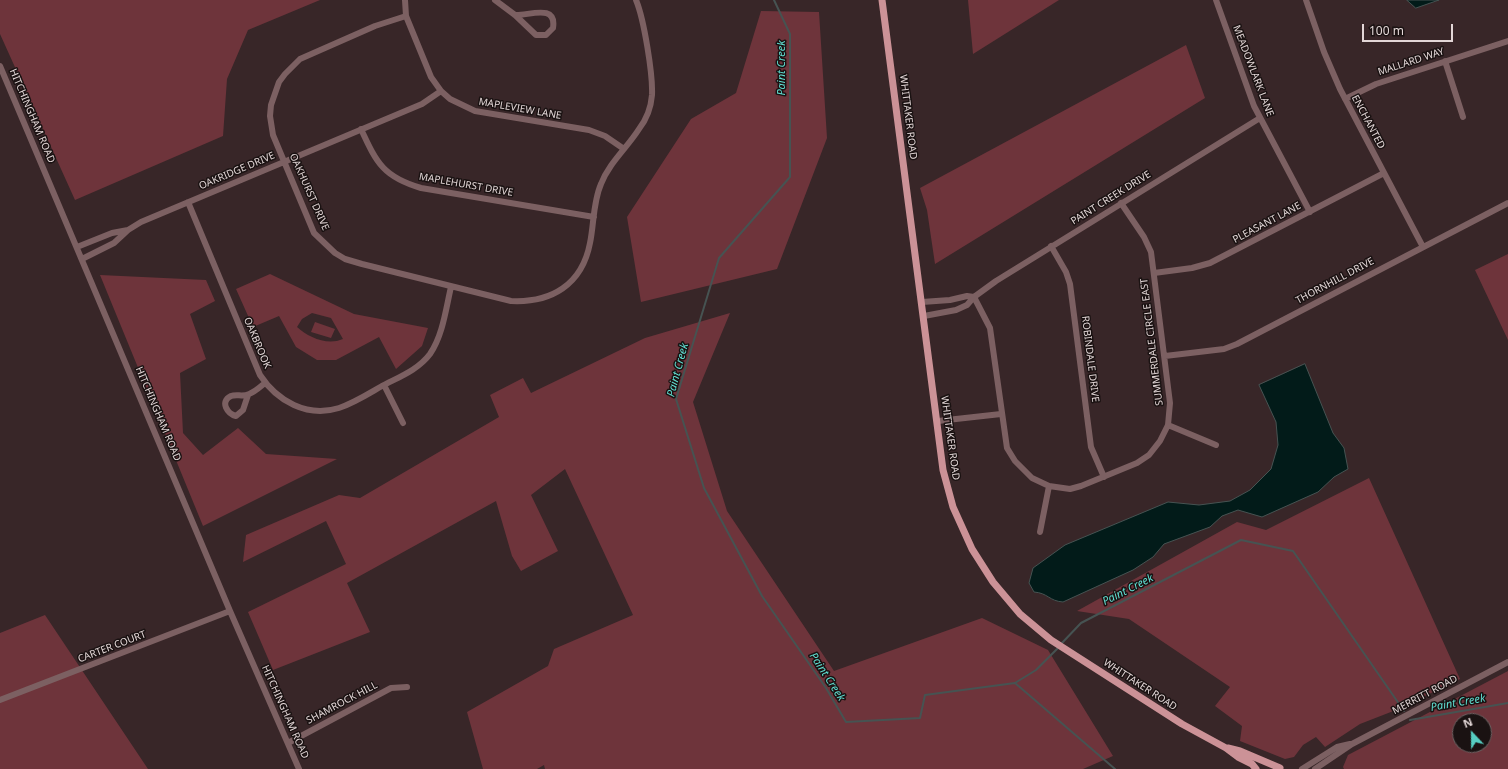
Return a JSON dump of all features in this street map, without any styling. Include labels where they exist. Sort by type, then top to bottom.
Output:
[{"type":"main road","name":"WHITTAKER ROAD","points":[[882,0],[938,420],[941,456],[947,488],[953,507],[972,549],[1003,596],[1034,627],[1051,640],[1182,724],[1252,764],[1256,769]]},
{"type":"main road","name":"WHITTAKER ROAD","points":[[1226,748],[1240,751],[1280,769]]},
{"type":"street","name":"MAPLEVIEW LANE","points":[[405,0],[406,16],[432,77],[441,90],[458,104],[475,111],[589,130],[605,136],[624,149]]},
{"type":"street","points":[[495,0],[515,15],[532,32],[539,36],[546,36],[553,28],[552,18],[547,12],[539,11],[523,15],[515,15]]},
{"type":"street","name":"OAKHURST DRIVE","points":[[406,16],[375,26],[300,59],[285,74],[274,95],[270,116],[273,135],[314,232],[335,253],[345,259],[511,301],[539,300],[549,297],[572,281],[582,268],[591,242],[600,184],[607,170],[640,129],[648,111],[652,96],[643,22],[636,0]]},
{"type":"street","name":"MEADOWLARK LANE","points":[[1216,0],[1260,118],[1310,212]]},
{"type":"street","name":"ENCHANTED","points":[[1307,0],[1324,52],[1345,98],[1423,247]]},
{"type":"street","name":"MALLARD WAY","points":[[1345,98],[1376,84],[1508,41]]},
{"type":"street","points":[[1445,61],[1463,117]]},
{"type":"street","name":"HITCHINGHAM ROAD","points":[[0,66],[230,611],[299,769]]},
{"type":"street","name":"OAKRIDGE DRIVE","points":[[82,259],[114,243],[128,230],[141,222],[422,104],[441,90]]},
{"type":"street","name":"PAINT CREEK DRIVE","points":[[924,316],[963,308],[971,302],[974,297],[1051,246],[1260,118]]},
{"type":"street","name":"MAPLEHURST DRIVE","points":[[361,129],[376,161],[393,177],[405,183],[421,188],[594,217]]},
{"type":"street","name":"PLEASANT LANE","points":[[1154,273],[1192,268],[1210,263],[1384,173]]},
{"type":"street","name":"OAKBROOK","points":[[188,202],[256,367],[265,383],[288,403],[302,408],[331,410],[347,405],[418,366],[431,353],[438,338],[451,287]]},
{"type":"street","name":"SUMMERDALE CIRCLE EAST","points":[[974,297],[990,328],[1005,441],[1015,461],[1032,478],[1049,486],[1070,489],[1137,463],[1146,457],[1160,441],[1168,425],[1170,403],[1154,273],[1148,245],[1121,203]]},
{"type":"street","name":"THORNHILL DRIVE","points":[[1165,356],[1224,349],[1237,344],[1508,203]]},
{"type":"street","name":"OAKRIDGE DRIVE","points":[[77,247],[112,233],[128,230]]},
{"type":"street","name":"ROBINDALE DRIVE","points":[[1051,246],[1066,272],[1070,284],[1091,447],[1104,477]]},
{"type":"street","name":"PAINT CREEK DRIVE","points":[[922,302],[950,300],[967,296],[974,297]]},
{"type":"street","points":[[248,395],[265,383]]},
{"type":"street","points":[[384,385],[403,423]]},
{"type":"street","points":[[938,420],[1001,414]]},
{"type":"street","points":[[1168,425],[1216,445]]},
{"type":"street","points":[[1040,532],[1049,486]]},
{"type":"street","name":"CARTER COURT","points":[[0,700],[120,655],[230,611]]},
{"type":"street","name":"MERRITT ROAD","points":[[1315,769],[1352,744],[1508,662]]},
{"type":"street","name":"SHAMROCK HILL","points":[[288,743],[391,688],[407,687]]},
{"type":"street","name":"MERRITT ROAD","points":[[1302,769],[1337,747],[1352,744]]},
{"type":"shaded area","points":[[0,0],[320,0],[248,30],[227,79],[223,136],[75,200],[0,34]]},
{"type":"shaded area","points":[[968,0],[1059,0],[973,54]]},
{"type":"shaded area","points":[[761,11],[819,12],[827,138],[777,269],[641,302],[627,217],[691,119],[736,93]]},
{"type":"shaded area","points":[[1186,45],[1205,98],[935,264],[927,210],[920,188]]},
{"type":"shaded area","points":[[1508,254],[1508,340],[1475,270]]},
{"type":"shaded area","points":[[270,274],[354,314],[428,328],[422,346],[396,369],[379,337],[336,360],[317,360],[296,347],[279,316],[253,327],[236,289]],"holes":[[[312,313],[331,318],[343,339],[337,341],[324,341],[312,337],[297,327],[302,319]]]},
{"type":"shaded area","points":[[100,275],[206,280],[215,301],[190,314],[206,359],[180,373],[183,433],[203,455],[238,428],[266,454],[337,459],[203,526]]},
{"type":"shaded area","points":[[730,313],[693,402],[727,511],[834,671],[982,618],[1048,650],[1113,756],[1083,769],[545,769],[544,765],[537,769],[483,769],[467,712],[548,666],[554,649],[633,615],[565,469],[531,495],[558,551],[521,571],[512,556],[496,501],[347,583],[370,632],[273,670],[248,612],[346,564],[326,521],[243,562],[246,535],[339,495],[360,498],[499,417],[490,395],[523,378],[531,393],[645,338]]},
{"type":"shaded area","points":[[315,322],[335,329],[331,338],[311,332]]},
{"type":"shaded area","points":[[1369,478],[1460,679],[1396,710],[1360,724],[1325,747],[1316,737],[1303,745],[1294,757],[1285,759],[1240,741],[1242,726],[1215,706],[1230,687],[1129,619],[1077,611],[1237,522],[1266,530]]},
{"type":"shaded area","points":[[45,615],[148,769],[0,769],[0,633]]},
{"type":"shaded area","points":[[1508,671],[1508,769],[1344,769],[1343,767],[1348,755]]},
{"type":"water","points":[[1407,0],[1439,0],[1416,8]]},
{"type":"water","points":[[1305,364],[1333,433],[1344,448],[1348,469],[1334,477],[1318,492],[1262,517],[1238,510],[1222,516],[1210,527],[1164,544],[1153,557],[1133,570],[1063,602],[1034,592],[1029,583],[1033,568],[1065,545],[1168,502],[1199,505],[1230,501],[1250,490],[1271,469],[1278,445],[1276,422],[1259,385]]},
{"type":"waterway","name":"Paint Creek","points":[[774,0],[790,34],[790,177],[719,258],[676,399],[704,488],[762,596],[826,688],[846,722],[920,718],[925,695],[1015,683],[1036,670],[1058,648]]},
{"type":"waterway","name":"Paint Creek","points":[[1061,644],[1081,623],[1241,540],[1293,551],[1404,711]]},
{"type":"waterway","points":[[1015,683],[1115,769]]},
{"type":"waterway","name":"Paint Creek","points":[[1410,720],[1508,703]]}]
